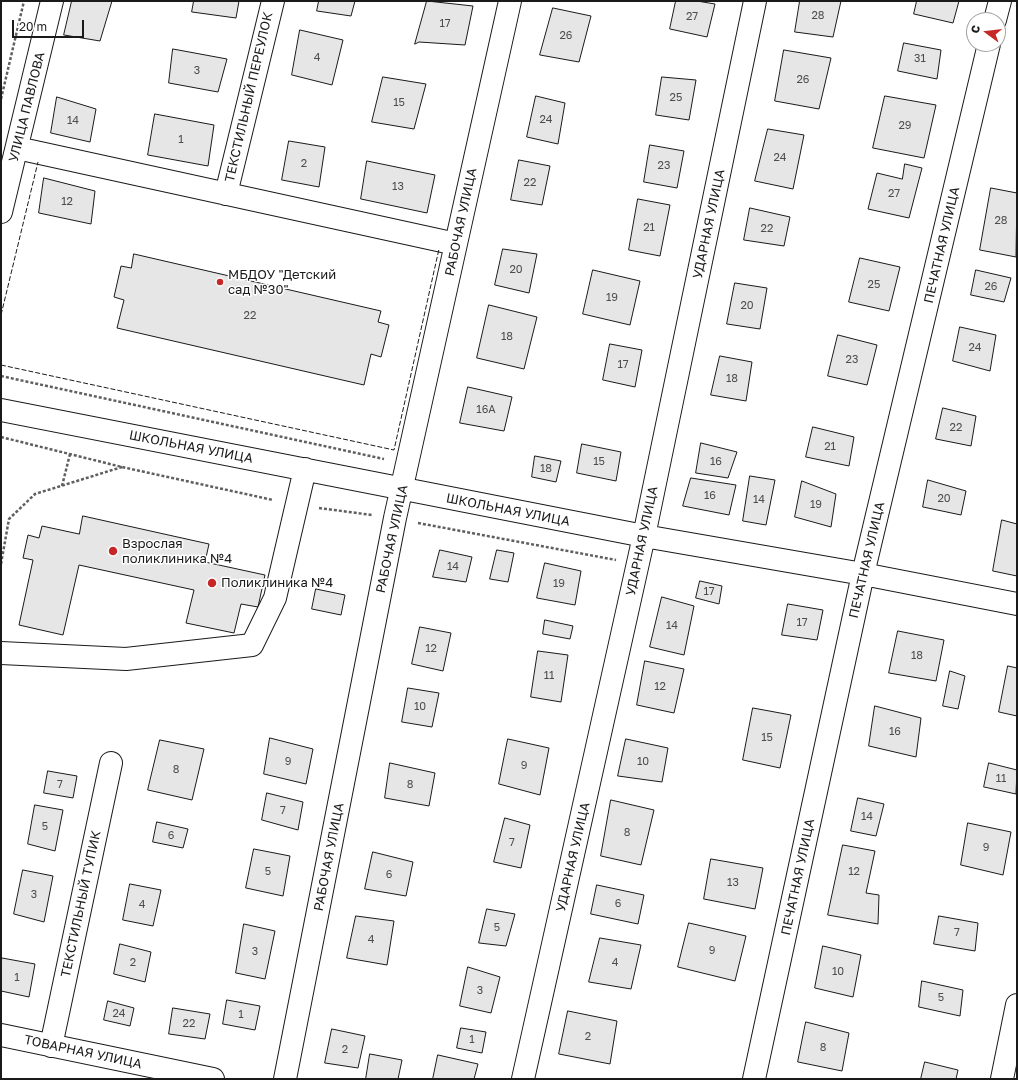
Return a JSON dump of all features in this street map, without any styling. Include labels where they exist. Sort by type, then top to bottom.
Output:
[{"type":"street","name":"УЛИЦА ПАВЛОВА","points":[[1,212],[52,1]]},
{"type":"street","name":"ТЕКСТИЛЬНЫЙ ПЕРЕУЛОК","points":[[226,194],[272,1]]},
{"type":"street","name":"РАБОЧАЯ УЛИЦА","points":[[285,1079],[407,464],[510,1]]},
{"type":"street","name":"УДАРНАЯ УЛИЦА","points":[[523,1079],[644,536],[755,1]]},
{"type":"street","points":[[997,12],[1000,1]]},
{"type":"street","name":"ПЕЧАТНАЯ УЛИЦА","points":[[754,1079],[863,574],[987,52]]},
{"type":"street","points":[[17,148],[456,244]]},
{"type":"street","name":"ШКОЛЬНАЯ УЛИЦА","points":[[1,410],[644,536],[863,574],[1017,604]]},
{"type":"street","points":[[1,653],[126,659],[252,644],[275,598],[305,469]]},
{"type":"street","name":"ТЕКСТИЛЬНЫЙ ТУПИК","points":[[51,1046],[111,763]]},
{"type":"street","points":[[1002,1079],[1017,1005]]},
{"type":"street","name":"ТОВАРНАЯ УЛИЦА","points":[[1,1035],[213,1079]]},
{"type":"path","points":[[1,99],[24,1]]},
{"type":"path","points":[[1,376],[407,464]]},
{"type":"path","points":[[62,486],[70,454]]},
{"type":"path","points":[[1,564],[9,519],[35,494],[122,467]]},
{"type":"building","points":[[72,1],[112,1],[100,41],[64,35]]},
{"type":"building","points":[[194,1],[239,1],[236,18],[192,12]]},
{"type":"building","points":[[319,1],[355,1],[351,16],[317,11]]},
{"type":"building","points":[[427,1],[473,6],[465,45],[419,42],[415,44]]},
{"type":"building","points":[[676,1],[697,1],[715,4],[707,37],[670,29]]},
{"type":"building","points":[[800,1],[841,1],[833,37],[795,32]]},
{"type":"building","points":[[917,1],[959,1],[953,23],[914,14]]},
{"type":"building","points":[[553,8],[591,16],[579,62],[540,55]]},
{"type":"building","points":[[300,30],[343,40],[332,85],[292,75]]},
{"type":"building","points":[[904,43],[941,50],[937,79],[898,71]]},
{"type":"building","points":[[173,49],[227,59],[218,92],[169,83]]},
{"type":"building","points":[[784,50],[831,58],[819,109],[775,101]]},
{"type":"building","points":[[383,77],[426,84],[414,129],[372,122]]},
{"type":"building","points":[[662,77],[696,80],[689,120],[656,115]]},
{"type":"building","points":[[536,96],[565,103],[558,144],[527,137]]},
{"type":"building","points":[[885,96],[936,105],[924,158],[873,148]]},
{"type":"building","points":[[57,97],[96,109],[90,142],[51,133]]},
{"type":"building","points":[[155,114],[214,125],[208,166],[148,155]]},
{"type":"building","points":[[768,129],[804,135],[793,189],[755,181]]},
{"type":"building","points":[[289,141],[325,147],[319,187],[282,180]]},
{"type":"building","points":[[650,145],[684,151],[677,188],[644,182]]},
{"type":"building","points":[[519,160],[550,166],[542,205],[511,200]]},
{"type":"building","points":[[367,161],[435,175],[427,213],[361,199]]},
{"type":"building","points":[[905,164],[922,168],[909,218],[868,209],[877,173],[902,179]]},
{"type":"building","points":[[44,178],[95,191],[91,224],[39,213]]},
{"type":"building","points":[[991,188],[1017,193],[1016,257],[980,250]]},
{"type":"building","points":[[638,199],[670,205],[660,256],[629,250]]},
{"type":"building","points":[[750,208],[790,217],[784,246],[744,240]]},
{"type":"building","points":[[503,249],[537,254],[529,293],[495,285]]},
{"type":"building","name":"МБДОУ \"Детский сад №30\"","points":[[134,254],[381,311],[378,322],[389,325],[381,357],[371,354],[364,385],[117,328],[124,300],[114,297],[121,266],[131,268]]},
{"type":"building","points":[[860,258],[900,267],[889,311],[849,302]]},
{"type":"building","points":[[593,270],[640,281],[630,325],[583,314]]},
{"type":"building","points":[[976,270],[1011,278],[1004,302],[971,295]]},
{"type":"building","points":[[735,283],[767,288],[760,329],[727,324]]},
{"type":"building","points":[[489,305],[537,317],[524,369],[477,358]]},
{"type":"building","points":[[960,327],[996,335],[990,371],[953,361]]},
{"type":"building","points":[[838,335],[877,345],[867,385],[828,376]]},
{"type":"building","points":[[610,344],[642,350],[635,387],[603,380]]},
{"type":"building","points":[[720,356],[752,362],[746,401],[711,395]]},
{"type":"building","points":[[468,387],[512,397],[504,431],[460,423]]},
{"type":"building","points":[[943,408],[976,416],[971,446],[936,439]]},
{"type":"building","points":[[813,427],[854,437],[849,466],[806,457]]},
{"type":"building","points":[[701,443],[737,452],[728,478],[696,473]]},
{"type":"building","points":[[582,444],[621,452],[616,481],[577,473]]},
{"type":"building","points":[[535,456],[561,461],[556,482],[532,477]]},
{"type":"building","points":[[750,476],[775,480],[766,525],[743,521]]},
{"type":"building","points":[[691,478],[736,485],[729,515],[683,506]]},
{"type":"building","points":[[928,480],[966,491],[961,515],[923,507]]},
{"type":"building","points":[[802,481],[836,494],[831,527],[795,517]]},
{"type":"building","name":"Поликлиника №4","points":[[83,516],[209,544],[205,562],[265,575],[258,607],[241,604],[234,633],[186,623],[194,590],[79,565],[63,635],[19,625],[33,560],[23,558],[28,535],[39,538],[42,526],[79,534]]},
{"type":"building","points":[[1002,520],[1017,524],[1017,576],[993,571]]},
{"type":"building","points":[[440,550],[472,557],[466,582],[433,577]]},
{"type":"building","points":[[497,550],[514,553],[508,582],[490,579]]},
{"type":"building","points":[[545,563],[581,571],[575,605],[537,598]]},
{"type":"building","points":[[700,581],[722,586],[719,604],[696,598]]},
{"type":"building","points":[[316,589],[345,595],[341,615],[312,609]]},
{"type":"building","points":[[662,597],[694,606],[684,655],[650,647]]},
{"type":"building","points":[[788,604],[823,610],[817,640],[782,635]]},
{"type":"building","points":[[545,620],[573,626],[570,639],[543,634]]},
{"type":"building","points":[[420,627],[451,633],[443,671],[412,664]]},
{"type":"building","points":[[898,631],[944,640],[936,681],[889,673]]},
{"type":"building","points":[[538,651],[568,655],[561,702],[531,697]]},
{"type":"building","points":[[645,661],[684,669],[674,713],[637,705]]},
{"type":"building","points":[[1008,666],[1017,668],[1017,716],[999,712]]},
{"type":"building","points":[[950,671],[965,676],[958,709],[943,706]]},
{"type":"building","points":[[408,688],[439,693],[432,727],[402,722]]},
{"type":"building","points":[[875,706],[921,718],[916,757],[869,746]]},
{"type":"building","points":[[753,708],[791,715],[780,768],[743,760]]},
{"type":"building","points":[[270,738],[313,749],[306,784],[264,774]]},
{"type":"building","points":[[508,739],[549,748],[540,795],[499,784]]},
{"type":"building","points":[[626,739],[668,748],[662,782],[618,776]]},
{"type":"building","points":[[160,740],[204,749],[192,800],[148,790]]},
{"type":"building","points":[[390,763],[435,773],[429,806],[385,798]]},
{"type":"building","points":[[989,763],[1017,770],[1016,794],[984,787]]},
{"type":"building","points":[[48,771],[77,776],[73,798],[44,793]]},
{"type":"building","points":[[267,793],[303,802],[298,830],[262,820]]},
{"type":"building","points":[[858,798],[884,804],[876,836],[851,831]]},
{"type":"building","points":[[611,800],[654,810],[641,865],[601,856]]},
{"type":"building","points":[[35,805],[63,810],[55,851],[28,844]]},
{"type":"building","points":[[505,818],[530,825],[521,868],[494,862]]},
{"type":"building","points":[[157,822],[188,829],[183,848],[153,842]]},
{"type":"building","points":[[968,823],[1011,832],[1003,875],[961,865]]},
{"type":"building","points":[[843,845],[875,851],[866,893],[879,895],[878,924],[828,915]]},
{"type":"building","points":[[254,849],[290,856],[283,896],[246,888]]},
{"type":"building","points":[[373,852],[413,862],[406,896],[365,889]]},
{"type":"building","points":[[711,859],[763,868],[755,909],[704,899]]},
{"type":"building","points":[[23,870],[53,876],[44,922],[14,914]]},
{"type":"building","points":[[130,884],[161,890],[153,926],[123,920]]},
{"type":"building","points":[[597,885],[644,895],[638,924],[591,914]]},
{"type":"building","points":[[487,909],[515,914],[506,946],[479,943]]},
{"type":"building","points":[[356,916],[394,921],[387,965],[347,958]]},
{"type":"building","points":[[939,916],[978,923],[975,951],[934,944]]},
{"type":"building","points":[[689,923],[746,936],[735,981],[678,967]]},
{"type":"building","points":[[244,924],[275,931],[265,979],[236,973]]},
{"type":"building","points":[[600,938],[641,945],[631,989],[589,982]]},
{"type":"building","points":[[120,944],[151,952],[145,982],[114,974]]},
{"type":"building","points":[[823,946],[861,955],[853,997],[815,988]]},
{"type":"building","points":[[2,958],[35,964],[29,997],[1,991]]},
{"type":"building","points":[[468,967],[500,977],[491,1013],[460,1006]]},
{"type":"building","points":[[922,981],[963,990],[960,1016],[919,1007]]},
{"type":"building","points":[[227,1000],[260,1006],[255,1030],[223,1024]]},
{"type":"building","points":[[108,1001],[134,1008],[130,1026],[104,1020]]},
{"type":"building","points":[[173,1008],[210,1014],[205,1039],[169,1034]]},
{"type":"building","points":[[568,1011],[617,1021],[610,1064],[559,1054]]},
{"type":"building","points":[[806,1022],[849,1033],[842,1071],[798,1062]]},
{"type":"building","points":[[461,1028],[486,1032],[482,1053],[457,1048]]},
{"type":"building","points":[[332,1029],[365,1036],[358,1068],[325,1063]]},
{"type":"building","points":[[370,1054],[402,1060],[398,1079],[366,1079]]},
{"type":"building","points":[[438,1055],[478,1064],[474,1079],[433,1079]]},
{"type":"building","points":[[925,1062],[958,1070],[956,1079],[921,1079]]},
{"type":"fence","points":[[1,315],[38,162]]},
{"type":"fence","points":[[1,365],[394,450],[439,249]]},
{"type":"place","name":"МБДОУ \"Детский сад №30\"","points":[[220,282]]},
{"type":"place","name":"Взрослая поликлиника №4","points":[[113,551]]},
{"type":"place","name":"Поликлиника №4","points":[[212,583]]}]
